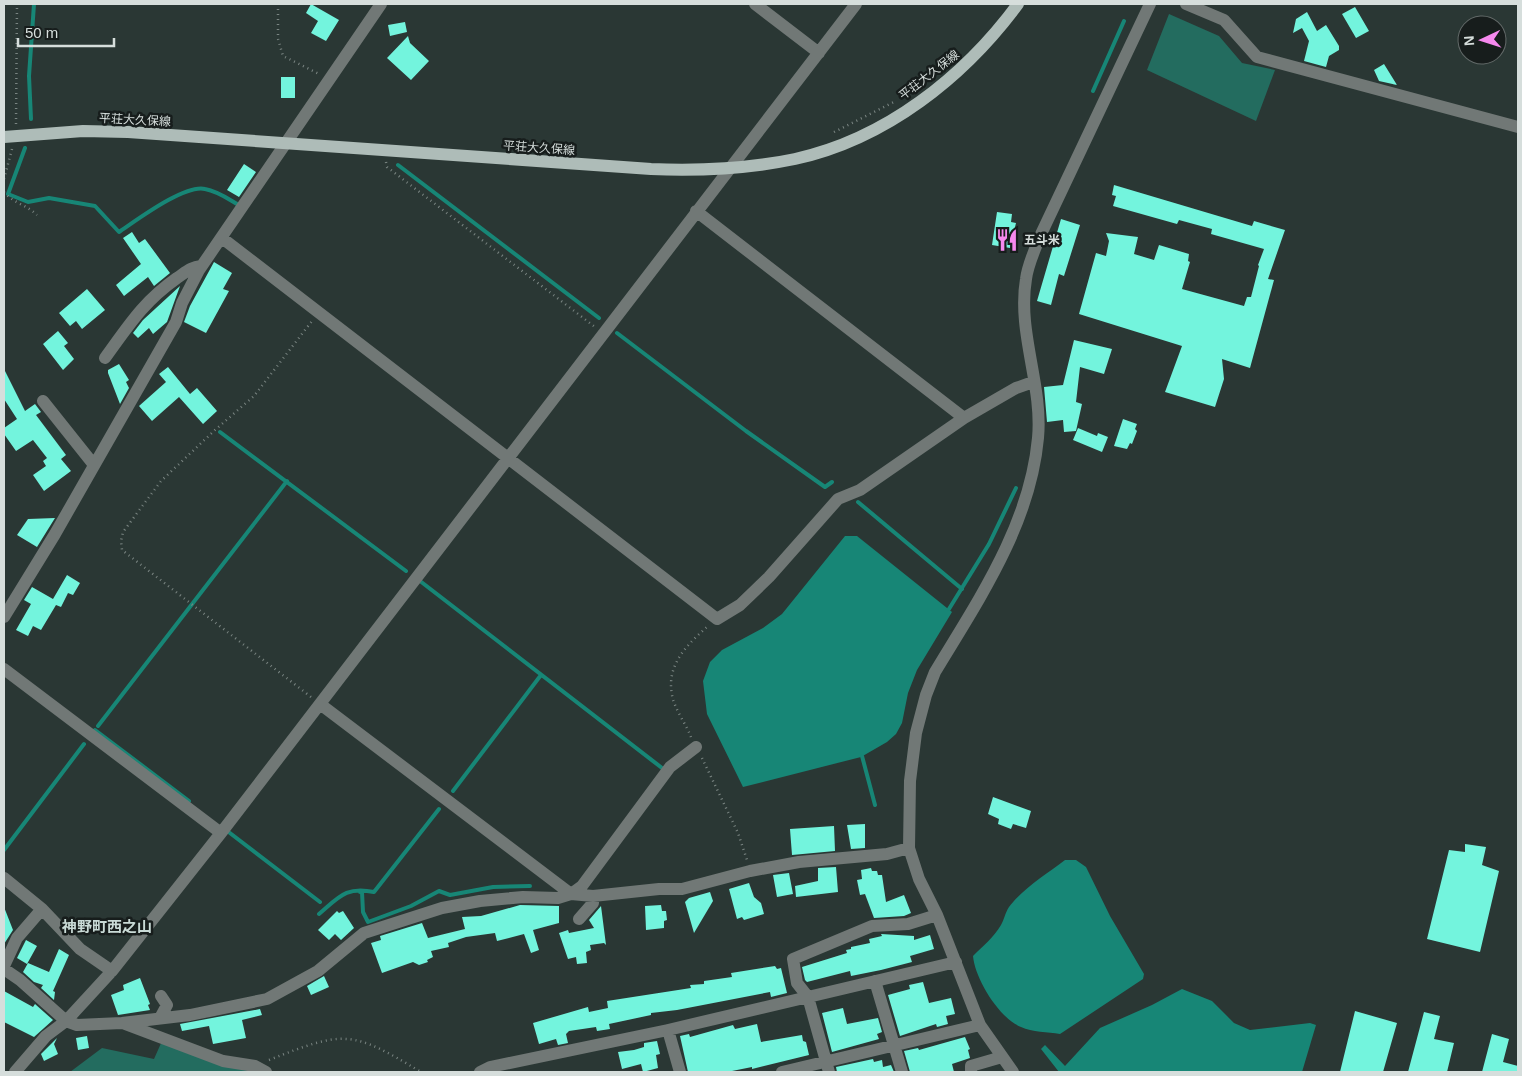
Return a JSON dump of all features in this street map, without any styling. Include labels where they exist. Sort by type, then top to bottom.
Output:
[{"type":"main road","name":"平荘大久保線","points":[[11,136],[83,131],[128,132],[651,169],[729,169],[796,159],[841,144],[895,118],[921,102],[956,73],[983,47],[1018,4]]},
{"type":"street","points":[[4,617],[176,322],[182,303],[202,266],[382,4]]},
{"type":"street","points":[[755,4],[819,53]]},
{"type":"street","points":[[15,1072],[46,1036],[66,1021],[112,971],[221,833],[602,333],[856,4]]},
{"type":"street","points":[[1013,1072],[980,1025],[937,915],[918,879],[909,848],[910,781],[916,733],[935,672],[1000,560],[1017,526],[1025,504],[1038,436],[1038,414],[1024,295],[1031,260],[1042,232],[1150,4]]},
{"type":"street","points":[[1186,4],[1224,20],[1258,58],[1518,127]]},
{"type":"street","points":[[696,212],[964,418]]},
{"type":"street","points":[[222,238],[717,618],[740,605],[769,577],[838,499],[860,490],[964,418],[1016,388],[1033,382]]},
{"type":"street","points":[[105,358],[140,309],[156,292],[193,267],[202,266]]},
{"type":"street","points":[[43,401],[94,465]]},
{"type":"street","points":[[4,669],[221,833]]},
{"type":"street","points":[[320,704],[571,894],[593,896],[658,889],[682,889],[750,871],[799,862],[887,854],[909,848]]},
{"type":"street","points":[[42,909],[17,938],[4,968],[66,1021],[77,1025],[122,1023],[222,1009],[267,998],[318,972],[364,933],[442,908],[480,901],[523,897],[558,898],[571,894],[582,886],[670,767],[696,747]]},
{"type":"street","points":[[4,878],[42,909],[80,949],[112,971]]},
{"type":"street","points":[[579,919],[593,903],[593,896]]},
{"type":"street","points":[[828,1067],[808,997],[797,983],[793,959],[872,926],[908,924],[937,915]]},
{"type":"street","points":[[480,1072],[490,1067],[505,1069],[956,962]]},
{"type":"street","points":[[875,981],[902,1072]]},
{"type":"street","points":[[160,1018],[167,1005],[161,996]]},
{"type":"street","points":[[122,1023],[223,1061],[257,1070]]},
{"type":"street","points":[[782,1072],[828,1067],[894,1045],[980,1025]]},
{"type":"street","points":[[668,1030],[680,1072]]},
{"type":"street","points":[[971,1072],[971,1066],[1002,1057]]},
{"type":"path","points":[[4,179],[11,136],[17,4]]},
{"type":"path","points":[[278,4],[278,39],[282,56],[330,78]]},
{"type":"path","points":[[922,82],[952,58]]},
{"type":"path","points":[[831,134],[867,118],[900,99]]},
{"type":"path","points":[[384,151],[387,167],[602,333]]},
{"type":"path","points":[[4,192],[9,199],[28,206],[37,214]]},
{"type":"path","points":[[319,312],[254,396],[161,481],[123,532],[121,541],[122,550],[320,704]]},
{"type":"path","points":[[257,1070],[322,1040],[347,1037],[370,1044],[421,1072]]},
{"type":"shaded area","points":[[1169,14],[1219,36],[1242,63],[1275,70],[1256,121],[1147,70]]},
{"type":"shaded area","points":[[845,536],[857,536],[952,612],[917,670],[908,693],[902,723],[896,734],[887,742],[861,757],[743,787],[707,714],[703,681],[710,662],[722,650],[763,628],[782,614]]},
{"type":"shaded area","points":[[1065,860],[1076,860],[1086,867],[1110,916],[1144,974],[1143,979],[1060,1034],[1025,1029],[1004,1015],[983,986],[978,976],[973,956],[998,930],[1008,909],[1020,894]]},
{"type":"shaded area","points":[[1182,989],[1212,1001],[1234,1023],[1250,1030],[1310,1023],[1316,1025],[1302,1072],[1059,1072],[1041,1049],[1045,1045],[1065,1066],[1100,1028],[1152,1005]]},
{"type":"shaded area","points":[[162,1041],[251,1067],[248,1072],[70,1072],[102,1048],[154,1059]]},
{"type":"building","points":[[311,4],[339,20],[326,41],[311,33],[318,21],[306,13]]},
{"type":"building","points":[[1355,7],[1369,31],[1356,38],[1342,14]]},
{"type":"building","points":[[1307,12],[1317,31],[1326,25],[1339,46],[1339,50],[1329,56],[1326,67],[1304,61],[1309,41],[1302,28],[1293,33],[1296,19]]},
{"type":"building","points":[[405,22],[407,32],[390,36],[388,25]]},
{"type":"building","points":[[408,36],[410,43],[429,61],[411,80],[387,58]]},
{"type":"building","points":[[1384,64],[1397,85],[1379,81],[1374,70]]},
{"type":"building","points":[[281,77],[295,77],[295,98],[281,98]]},
{"type":"building","points":[[244,164],[256,172],[239,197],[227,190]]},
{"type":"building","points":[[1114,185],[1252,226],[1254,221],[1285,230],[1268,279],[1274,280],[1250,368],[1222,359],[1224,379],[1215,407],[1165,392],[1182,346],[1079,314],[1096,253],[1106,256],[1109,241],[1106,233],[1138,237],[1134,254],[1154,260],[1159,245],[1189,254],[1188,261],[1190,262],[1182,289],[1244,306],[1247,297],[1251,297],[1258,265],[1264,249],[1211,234],[1212,229],[1179,220],[1177,224],[1113,206],[1116,196],[1112,195]]},
{"type":"building","points":[[997,212],[1012,214],[1011,222],[1016,223],[1010,248],[992,245]]},
{"type":"building","points":[[1061,219],[1080,225],[1064,276],[1059,274],[1051,305],[1037,301]]},
{"type":"building","points":[[132,232],[139,243],[145,239],[170,273],[154,286],[148,277],[124,296],[116,285],[141,264],[123,238]]},
{"type":"building","points":[[214,262],[232,273],[223,289],[229,291],[206,333],[184,322],[190,306]]},
{"type":"building","points":[[180,286],[167,322],[153,334],[149,328],[138,338],[133,333],[143,320]]},
{"type":"building","points":[[87,289],[105,310],[82,329],[76,321],[70,326],[59,313]]},
{"type":"building","points":[[58,331],[68,343],[64,346],[74,359],[63,370],[43,344]]},
{"type":"building","points":[[1074,340],[1112,349],[1104,374],[1080,367],[1076,402],[1082,404],[1076,431],[1064,432],[1063,420],[1047,422],[1044,387],[1063,385]]},
{"type":"building","points":[[119,364],[129,380],[126,382],[129,388],[120,404],[108,373],[108,370]]},
{"type":"building","points":[[168,367],[190,394],[197,388],[217,411],[203,424],[179,397],[152,421],[139,406],[166,382],[159,374]]},
{"type":"building","points":[[4,369],[25,411],[35,404],[41,412],[36,415],[66,455],[61,459],[71,471],[44,491],[33,475],[46,466],[43,461],[47,458],[33,440],[16,451],[4,434],[4,428],[17,419],[4,399]]},
{"type":"building","points":[[1123,419],[1137,424],[1135,429],[1137,431],[1132,444],[1130,443],[1127,449],[1114,446]]},
{"type":"building","points":[[1078,428],[1097,436],[1098,433],[1108,437],[1102,452],[1073,440]]},
{"type":"building","points":[[55,518],[37,547],[17,535],[28,519]]},
{"type":"building","points":[[67,575],[80,583],[73,595],[68,593],[61,607],[56,605],[41,630],[33,626],[28,636],[16,630],[31,604],[24,600],[32,587],[53,599]]},
{"type":"building","points":[[993,797],[1031,811],[1026,828],[1013,824],[1011,829],[998,824],[999,819],[988,814]]},
{"type":"building","points":[[865,824],[865,848],[851,849],[847,825]]},
{"type":"building","points":[[834,826],[835,851],[792,855],[790,829]]},
{"type":"building","points":[[1465,844],[1486,847],[1482,865],[1499,871],[1480,952],[1427,939],[1449,850],[1465,852]]},
{"type":"building","points":[[836,867],[838,892],[796,897],[795,886],[818,881],[818,868]]},
{"type":"building","points":[[871,868],[872,871],[877,871],[878,875],[882,875],[886,902],[904,895],[911,913],[904,916],[874,918],[865,894],[860,895],[857,880],[862,879],[861,870]]},
{"type":"building","points":[[789,873],[793,894],[777,897],[773,875]]},
{"type":"building","points":[[749,883],[754,897],[761,903],[764,914],[744,920],[742,917],[737,919],[729,889]]},
{"type":"building","points":[[710,892],[713,901],[694,933],[685,902],[689,898]]},
{"type":"building","points":[[520,905],[559,906],[559,923],[533,930],[539,950],[531,953],[524,934],[497,941],[495,933],[466,937],[448,943],[449,947],[431,951],[433,957],[427,960],[428,962],[419,965],[413,962],[382,973],[371,943],[381,940],[380,936],[422,923],[428,938],[465,929],[462,917],[481,916]]},
{"type":"building","points":[[661,905],[662,911],[666,911],[667,920],[664,921],[664,928],[646,930],[645,906]]},
{"type":"building","points":[[601,906],[606,945],[604,943],[590,945],[591,950],[586,952],[587,963],[577,964],[576,957],[568,959],[559,933],[568,930],[569,933],[594,928],[589,920]]},
{"type":"building","points":[[4,907],[13,930],[4,944]]},
{"type":"building","points":[[337,911],[339,913],[343,911],[354,928],[341,940],[335,934],[329,940],[318,930]]},
{"type":"building","points":[[881,934],[914,936],[914,940],[930,935],[934,949],[910,956],[912,962],[881,970],[851,976],[850,971],[807,982],[805,980],[802,967],[847,953],[846,950],[851,949],[851,947],[870,943],[869,939],[882,936]]},
{"type":"building","points":[[26,940],[37,946],[27,964],[17,958]]},
{"type":"building","points":[[59,949],[69,955],[53,991],[55,992],[54,1000],[41,988],[43,985],[34,982],[23,972],[28,963],[49,972]]},
{"type":"building","points":[[775,966],[777,969],[781,968],[787,993],[771,997],[770,992],[677,1010],[651,1013],[651,1015],[609,1024],[610,1029],[597,1031],[596,1027],[569,1031],[566,1034],[568,1043],[558,1045],[556,1039],[539,1044],[533,1023],[588,1007],[589,1012],[608,1008],[607,1001],[691,988],[690,985],[704,984],[704,981],[732,977],[731,973]]},
{"type":"building","points":[[324,976],[329,987],[311,995],[307,986]]},
{"type":"building","points":[[140,978],[150,1004],[148,1005],[150,1010],[118,1015],[111,995],[124,990],[123,985]]},
{"type":"building","points":[[923,982],[929,1003],[951,998],[955,1014],[946,1016],[948,1024],[937,1027],[936,1024],[900,1036],[888,995],[910,989],[909,985]]},
{"type":"building","points":[[4,991],[33,1007],[35,1004],[53,1020],[34,1037],[4,1022]]},
{"type":"building","points":[[843,1008],[847,1024],[878,1018],[882,1032],[877,1034],[879,1039],[832,1052],[822,1013]]},
{"type":"building","points":[[260,1009],[262,1015],[242,1020],[246,1038],[213,1044],[209,1026],[182,1031],[180,1024]]},
{"type":"building","points":[[1355,1011],[1397,1023],[1383,1072],[1340,1072]]},
{"type":"building","points":[[1424,1012],[1440,1016],[1434,1039],[1454,1043],[1447,1072],[1408,1072]]},
{"type":"building","points":[[757,1024],[761,1042],[802,1035],[809,1055],[752,1069],[752,1067],[727,1072],[688,1072],[680,1036],[689,1034],[690,1037],[733,1025],[735,1029]]},
{"type":"building","points":[[1492,1034],[1509,1039],[1503,1062],[1518,1066],[1518,1072],[1482,1072]]},
{"type":"building","points":[[87,1036],[89,1048],[78,1050],[76,1038]]},
{"type":"building","points":[[965,1037],[970,1049],[968,1050],[970,1058],[952,1064],[954,1072],[910,1072],[904,1051],[918,1048],[919,1050]]},
{"type":"building","points":[[57,1038],[54,1044],[58,1054],[44,1061],[41,1054]]},
{"type":"building","points":[[657,1041],[660,1054],[656,1055],[658,1068],[643,1072],[641,1064],[622,1069],[618,1052],[634,1050],[644,1047],[644,1043]]},
{"type":"building","points":[[873,1059],[874,1062],[882,1060],[883,1067],[891,1065],[894,1072],[837,1072],[836,1067]]},
{"type":"waterway","points":[[31,119],[29,76],[34,4]]},
{"type":"waterway","points":[[1093,91],[1124,21]]},
{"type":"waterway","points":[[25,148],[8,194],[28,202],[49,198],[95,206],[119,232],[161,204],[196,189],[214,191],[237,204]]},
{"type":"waterway","points":[[398,165],[599,318]]},
{"type":"waterway","points":[[617,333],[746,431],[825,487],[832,482]]},
{"type":"waterway","points":[[220,432],[406,571]]},
{"type":"waterway","points":[[98,726],[287,481]]},
{"type":"waterway","points":[[949,609],[989,544],[1016,488]]},
{"type":"waterway","points":[[858,502],[962,589]]},
{"type":"waterway","points":[[420,581],[662,768]]},
{"type":"waterway","points":[[453,791],[541,675]]},
{"type":"waterway","points":[[95,730],[189,801]]},
{"type":"waterway","points":[[4,850],[84,744]]},
{"type":"waterway","points":[[862,756],[875,805]]},
{"type":"waterway","points":[[319,914],[344,894],[356,891],[374,892],[439,809]]},
{"type":"waterway","points":[[226,830],[320,902]]},
{"type":"waterway","points":[[360,892],[362,892],[363,912],[368,922],[411,906],[439,891],[450,895],[493,887],[530,886]]},
{"type":"place","name":"五斗米","points":[[1007,240]]},
{"type":"district","name":"神野町西之山","points":[[107,927]]}]
